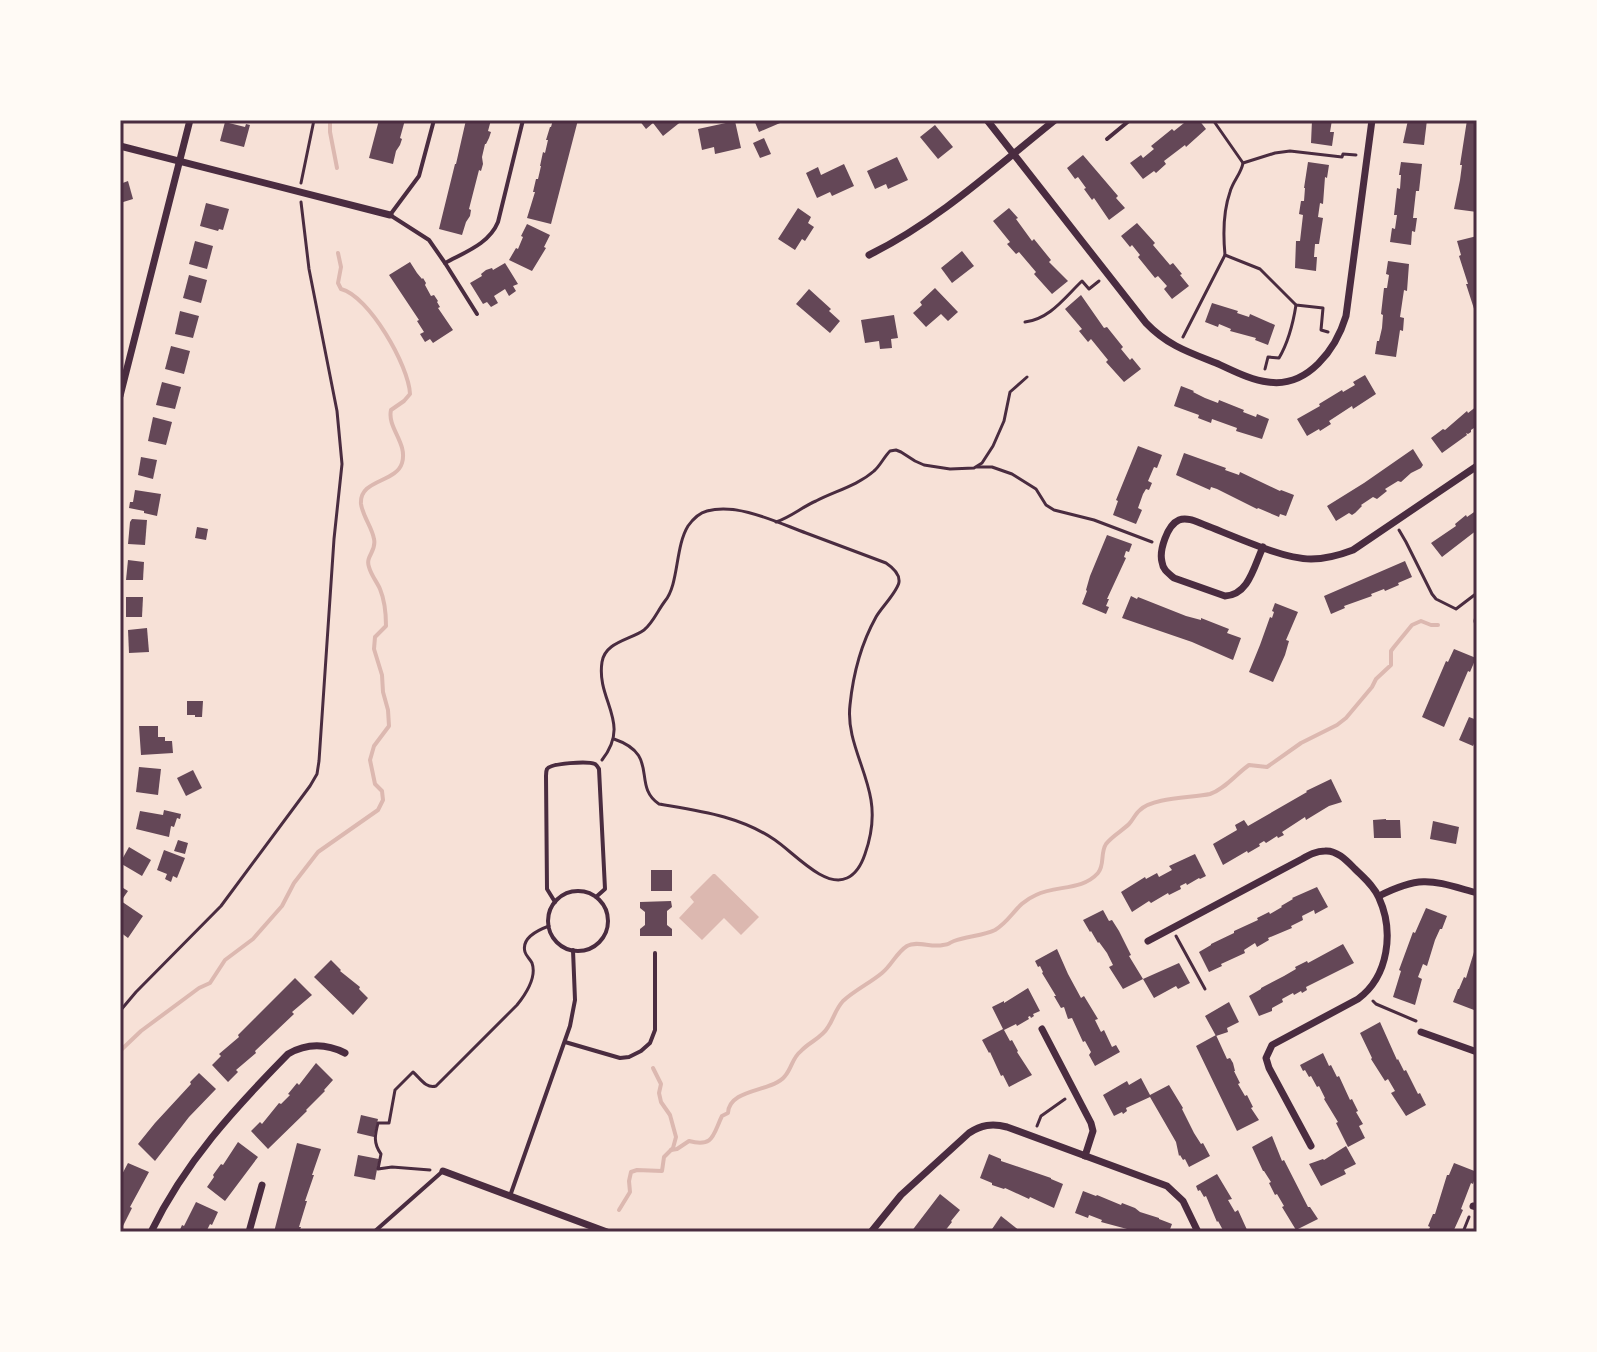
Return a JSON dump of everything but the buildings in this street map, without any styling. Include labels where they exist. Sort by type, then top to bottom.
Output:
[{"type":"street","points":[[120,396],[190,120]]},
{"type":"street","points":[[987,120],[1159,336],[1178,348],[1262,381],[1277,383],[1301,376],[1326,357],[1337,340],[1346,316],[1372,120]]},
{"type":"street","points":[[869,255],[928,222],[1055,120]]},
{"type":"street","points":[[120,146],[390,215]]},
{"type":"street","points":[[1263,547],[1245,588],[1233,596],[1174,578],[1161,562],[1169,530],[1179,520],[1186,519],[1300,558],[1339,556],[1353,550],[1477,466]]},
{"type":"street","points":[[1148,941],[1320,851],[1327,850],[1340,856],[1369,882],[1379,896],[1385,916],[1386,955],[1382,968],[1372,985],[1358,999],[1272,1045],[1266,1058],[1311,1146]]},
{"type":"street","points":[[1379,896],[1412,882],[1425,881],[1477,893]]},
{"type":"street","points":[[1042,1029],[1088,1116],[1093,1131],[1085,1156]]},
{"type":"street","points":[[1421,1032],[1477,1052]]},
{"type":"street","points":[[151,1232],[165,1203],[196,1157],[230,1115],[288,1054],[310,1045],[321,1045],[345,1053]]},
{"type":"street","points":[[871,1232],[901,1195],[977,1128],[988,1125],[998,1125],[1167,1186],[1183,1201],[1198,1232]]},
{"type":"street","points":[[443,1171],[607,1232]]},
{"type":"street","points":[[249,1232],[262,1185]]},
{"type":"lane","points":[[434,120],[419,176],[390,215],[429,240],[477,314]]},
{"type":"lane","points":[[445,263],[488,239],[493,232],[523,120]]},
{"type":"lane","points":[[1107,139],[1130,120]]},
{"type":"lane","points":[[555,902],[547,889],[546,770],[559,764],[588,763],[598,766],[601,774],[605,889],[596,897]]},
{"type":"lane","points":[[575,891],[596,897],[606,910],[605,933],[595,945],[581,950],[559,944],[549,926],[548,916],[555,902],[560,896],[575,891]]},
{"type":"lane","points":[[510,1196],[570,1026],[575,1000],[573,950]]},
{"type":"lane","points":[[565,1042],[620,1058],[629,1057],[650,1043],[655,1030],[655,953]]},
{"type":"lane","points":[[374,1232],[443,1171]]},
{"type":"path","points":[[120,1011],[221,906],[317,774],[342,464],[337,411],[309,269],[302,212],[301,176],[314,120]]},
{"type":"path","points":[[1213,120],[1243,163]]},
{"type":"path","points":[[1243,163],[1290,151],[1342,157],[1343,154],[1367,156]]},
{"type":"path","points":[[1187,328],[1225,255],[1226,204],[1230,188],[1240,174],[1243,163]]},
{"type":"path","points":[[1225,255],[1260,269],[1296,305],[1323,308],[1321,330],[1332,334],[1337,340]]},
{"type":"path","points":[[1025,322],[1046,316],[1082,281],[1089,289],[1108,274]]},
{"type":"path","points":[[1262,381],[1268,357],[1279,358],[1282,353],[1291,331],[1296,305]]},
{"type":"path","points":[[974,468],[982,463],[993,446],[1004,421],[1010,392],[1027,377]]},
{"type":"path","points":[[776,522],[865,477],[876,470],[890,451],[896,450],[924,465],[950,469],[992,467],[1012,474],[1036,489],[1046,505],[1054,510],[1094,520],[1164,546]]},
{"type":"path","points":[[598,766],[610,751],[614,739],[614,722],[602,680],[603,658],[608,649],[645,629],[668,597],[682,539],[691,522],[705,511],[746,512],[886,563],[895,570],[898,586],[866,638],[850,702],[851,729],[871,799],[872,815],[861,863],[846,879],[830,880],[822,876],[774,839],[736,819],[659,804],[649,794],[641,757],[614,739]]},
{"type":"path","points":[[1394,523],[1433,597],[1456,609],[1477,593]]},
{"type":"path","points":[[1477,610],[1477,631]]},
{"type":"path","points":[[443,1171],[394,1167],[378,1169],[381,1154],[375,1139],[378,1123],[389,1123],[395,1090],[413,1072],[427,1086],[436,1086],[517,1005],[532,974],[531,963],[525,954],[525,942],[538,930],[549,926]]},
{"type":"path","points":[[1172,929],[1205,989]]},
{"type":"path","points":[[1366,992],[1376,1004],[1423,1024],[1421,1032]]},
{"type":"path","points":[[1033,1137],[1041,1116],[1075,1093]]},
{"type":"path","points":[[1463,1232],[1475,1207]]},
{"type":"shaded area","points":[[713,874],[759,917],[741,935],[724,918],[702,940],[679,918],[694,902],[690,897]]},
{"type":"waterway","points":[[330,120],[337,168]]},
{"type":"waterway","points":[[120,1051],[141,1031],[210,983],[225,960],[253,939],[282,906],[294,883],[318,852],[378,810],[383,800],[382,791],[375,784],[370,760],[374,746],[389,726],[382,675],[374,649],[375,637],[386,626],[385,612],[382,594],[369,567],[374,539],[361,504],[366,490],[393,474],[402,463],[402,449],[392,423],[391,410],[410,394],[403,367],[386,334],[363,304],[341,289],[338,283],[341,267],[338,253]]},
{"type":"waterway","points":[[671,1150],[689,1141],[708,1141],[736,1099],[779,1081],[798,1054],[825,1031],[843,1001],[882,973],[907,946],[945,945],[990,932],[1001,926],[1029,899],[1092,879],[1100,870],[1106,844],[1140,810],[1163,800],[1215,792],[1249,765],[1267,767],[1301,743],[1337,725],[1391,665],[1391,651],[1412,625],[1421,621],[1438,625]]},
{"type":"waterway","points":[[619,1210],[630,1192],[631,1172],[662,1171],[664,1157],[673,1148],[676,1137],[670,1115],[661,1102],[661,1084],[653,1068]]}]
